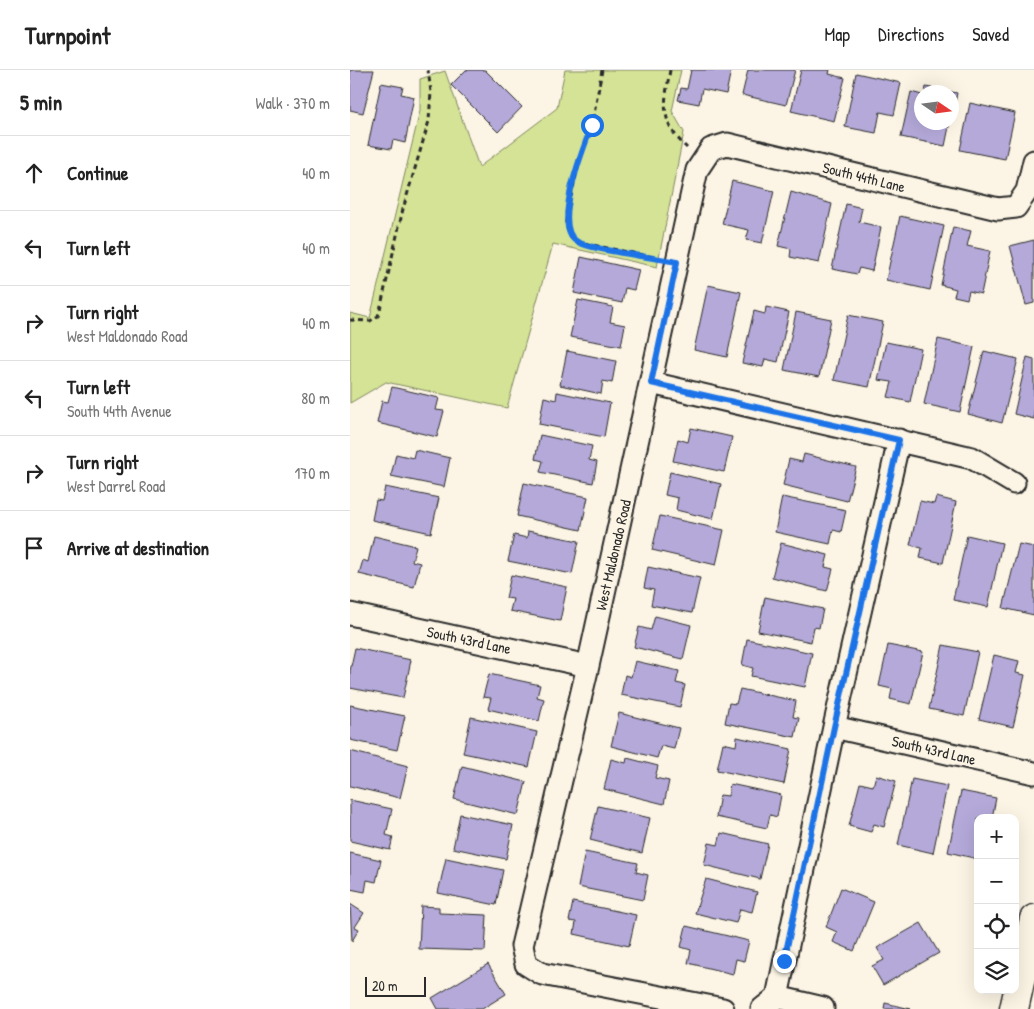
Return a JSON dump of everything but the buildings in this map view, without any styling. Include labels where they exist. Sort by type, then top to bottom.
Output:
[{"type":"street","name":"South 44th Lane","points":[[707,156],[728,144],[998,209],[1016,207],[1027,191],[1034,161]]},
{"type":"street","name":"West Maldonado Road","points":[[707,156],[697,170],[588,666],[522,946],[526,964],[542,974],[723,1009]]},
{"type":"street","points":[[651,383],[972,458],[1014,483]]},
{"type":"street","points":[[823,1008],[770,1003],[899,440]]},
{"type":"street","name":"South 43rd Lane","points":[[350,614],[588,666]]},
{"type":"street","name":"South 43rd Lane","points":[[834,727],[1034,773]]},
{"type":"street","points":[[1014,1009],[1034,919]]},
{"type":"path","points":[[350,320],[370,321],[378,316],[380,310],[403,209],[429,120],[431,92],[428,70]]},
{"type":"path","points":[[602,70],[592,125],[579,161],[566,224],[571,237],[577,242],[677,262]]},
{"type":"path","points":[[670,70],[664,104],[665,115],[674,136],[707,156]]},
{"type":"green space","points":[[565,70],[681,70],[672,111],[684,132],[657,267],[553,244],[507,408],[386,382],[350,403],[350,313],[370,318],[420,111],[420,79],[445,71],[479,167],[557,108]]},
{"type":"route","points":[[592,125],[579,161],[567,212],[566,224],[571,237],[577,242],[596,247],[677,262],[651,383],[899,440],[834,727],[784,961]]}]
